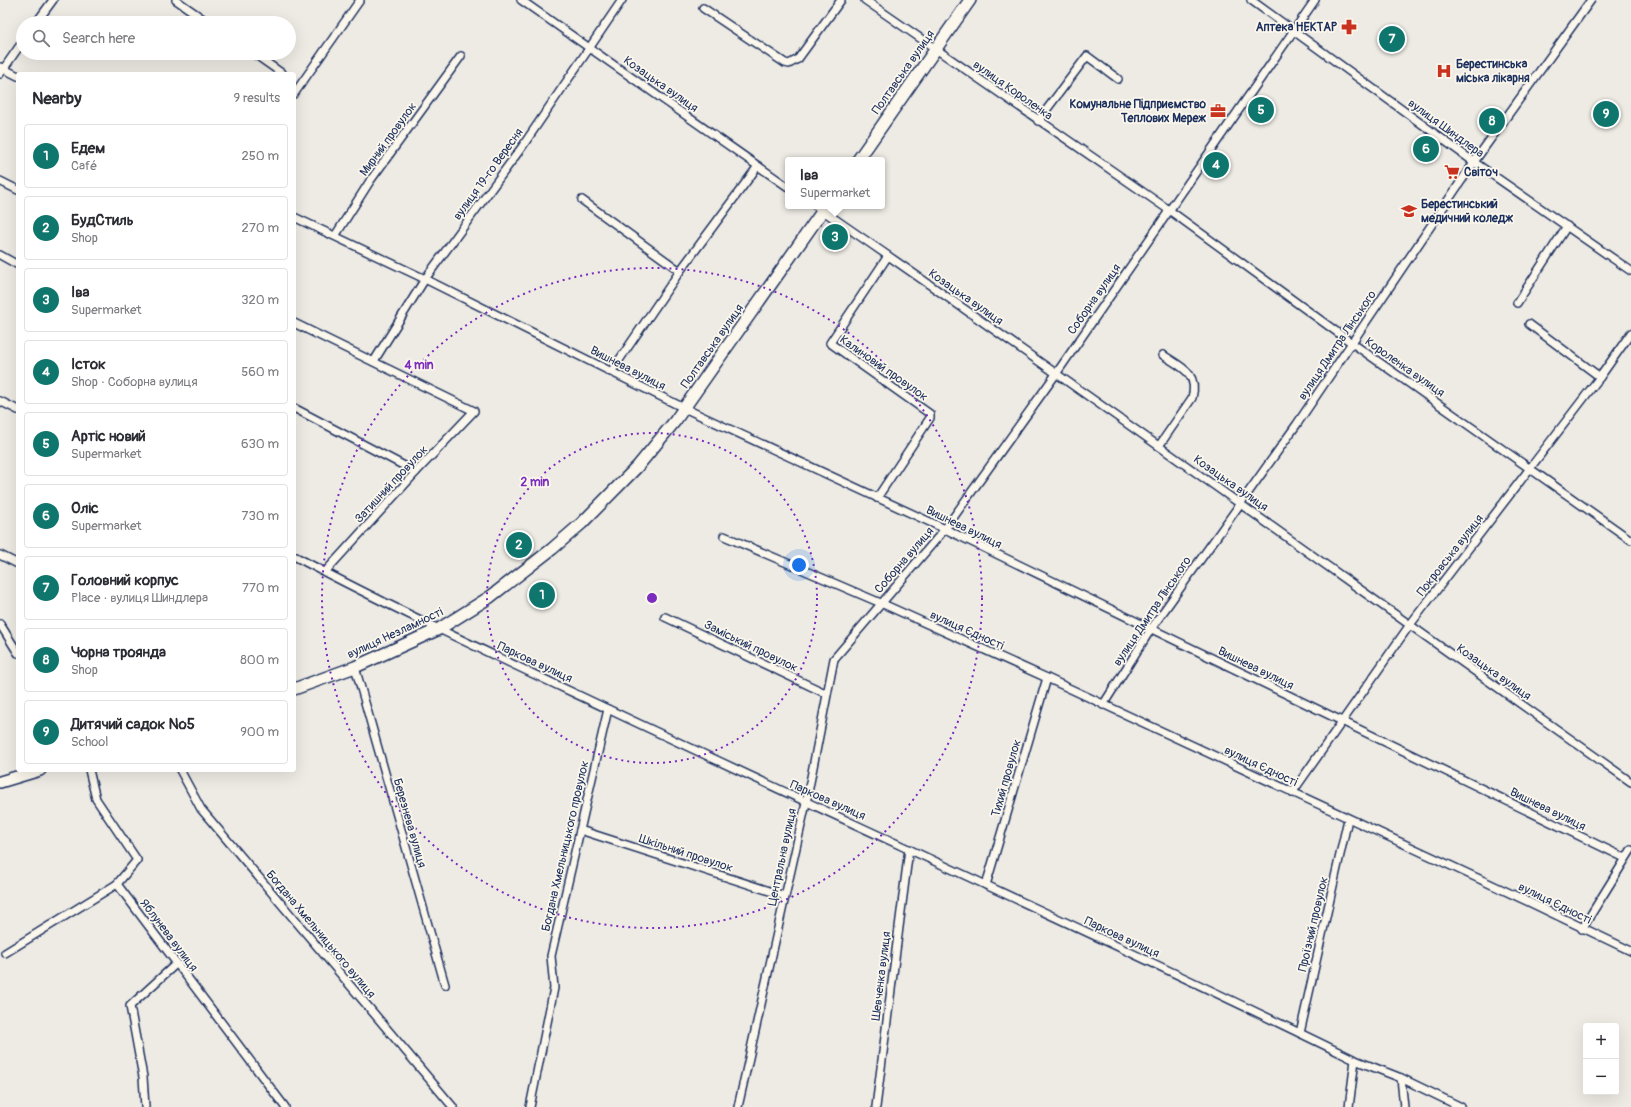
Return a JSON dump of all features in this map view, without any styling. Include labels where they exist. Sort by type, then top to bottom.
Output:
[{"type":"highway","name":"Полтавська вулиця","points":[[860,157],[970,0]]},
{"type":"highway","name":"Полтавська вулиця","points":[[611,496],[638,466],[684,408],[821,209]]},
{"type":"highway","name":"вулиця Незламності","points":[[296,688],[355,667],[439,629],[490,597],[521,574],[582,523],[611,496]]},
{"type":"highway","points":[[0,782],[33,772]]},
{"type":"street","points":[[41,16],[53,0]]},
{"type":"street","points":[[176,0],[199,16]]},
{"type":"street","points":[[297,84],[360,0]]},
{"type":"street","name":"Козацька вулиця","points":[[521,0],[785,185]]},
{"type":"street","name":"вулиця 19-го Вересня","points":[[374,361],[425,279],[522,147],[622,0]]},
{"type":"street","points":[[703,8],[785,63],[789,64],[798,59],[841,0]]},
{"type":"street","name":"вулиця Короленка","points":[[865,0],[1038,121],[1169,210]]},
{"type":"street","name":"вулиця Шиндлера","points":[[1251,0],[1474,162],[1631,271]]},
{"type":"street","name":"Соборна вулиця","points":[[881,603],[945,529],[1056,374],[1315,0]]},
{"type":"street","name":"вулиця Дмитра Лінського","points":[[1103,705],[1151,630],[1352,343],[1474,162],[1591,0]]},
{"type":"street","points":[[16,51],[1,70],[16,75]]},
{"type":"street","name":"Мирний провулок","points":[[335,236],[370,181],[461,56]]},
{"type":"street","points":[[1038,121],[1087,56],[1118,79]]},
{"type":"street","points":[[263,60],[280,72]]},
{"type":"street","points":[[611,372],[680,271],[758,166]]},
{"type":"street","points":[[0,181],[16,189]]},
{"type":"street","points":[[582,200],[680,271]]},
{"type":"street","name":"Козацька вулиця","points":[[823,209],[888,256],[1241,503],[1410,626],[1631,782]]},
{"type":"street","name":"Короленка вулиця","points":[[1169,210],[1352,343],[1631,540]]},
{"type":"street","name":"Вишнева вулиця","points":[[296,218],[425,279],[684,408],[945,529],[1341,722],[1625,858]]},
{"type":"street","points":[[1517,303],[1567,226]]},
{"type":"street","points":[[0,255],[16,264]]},
{"type":"street","name":"Калиновий провулок","points":[[877,498],[930,418],[930,414],[830,343],[888,256]]},
{"type":"street","points":[[296,324],[374,361]]},
{"type":"street","points":[[1530,324],[1600,377]]},
{"type":"street","name":"Покровська вулиця","points":[[1292,793],[1410,626],[1600,377],[1631,334]]},
{"type":"street","points":[[1159,446],[1192,398],[1194,389],[1194,381],[1188,372],[1163,355]]},
{"type":"street","name":"Затишний провулок","points":[[325,572],[474,411],[374,361]]},
{"type":"street","points":[[0,401],[16,409]]},
{"type":"street","points":[[296,409],[416,472]]},
{"type":"street","name":"вулиця Єдності","points":[[724,536],[881,603],[1047,678],[1631,951]]},
{"type":"street","points":[[0,555],[16,563]]},
{"type":"street","name":"Паркова вулиця","points":[[296,557],[439,629],[806,803],[909,848],[1355,1060],[1401,1078],[1461,1107]]},
{"type":"street","name":"Центральна вулиця","points":[[738,1107],[806,803],[834,660],[881,603]]},
{"type":"street","name":"Заміський провулок","points":[[665,617],[827,694]]},
{"type":"street","points":[[0,624],[16,650]]},
{"type":"street","name":"Березнева вулиця","points":[[355,667],[444,985]]},
{"type":"street","name":"Тихий провулок","points":[[986,885],[1047,678]]},
{"type":"street","name":"Богдана Хмельницького провулок","points":[[530,1107],[554,988],[551,956],[608,709]]},
{"type":"street","points":[[5,953],[117,884],[137,860],[96,798],[90,772]]},
{"type":"street","name":"Богдана Хмельницького вулиця","points":[[181,772],[201,809],[453,1107]]},
{"type":"street","name":"Проїзний провулок","points":[[1300,1033],[1348,819]]},
{"type":"street","name":"Шкільний провулок","points":[[580,830],[785,896]]},
{"type":"street","name":"Шевченка вулиця","points":[[876,1107],[909,848]]},
{"type":"street","points":[[1582,929],[1631,850]]},
{"type":"street","name":"Яблунева вулиця","points":[[117,884],[285,1107]]},
{"type":"street","points":[[145,1107],[142,1077],[130,1006],[176,963]]},
{"type":"street","points":[[1349,1107],[1355,1060]]},
{"type":"street","points":[[1401,1078],[1404,1107]]},
{"type":"place","name":"Аптека НЕКТАР","points":[[1349,27]]},
{"type":"place","name":"Головний корпус","points":[[1392,39]]},
{"type":"place","name":"Берестинська міська лікарня","points":[[1444,71]]},
{"type":"place","name":"Артіс новий","points":[[1261,110]]},
{"type":"place","name":"Комунальне Підприємство Теплових Мереж","points":[[1218,111]]},
{"type":"place","name":"Дитячий садок №5","points":[[1606,114]]},
{"type":"place","name":"Чорна троянда","points":[[1492,121]]},
{"type":"place","name":"Оліс","points":[[1426,149]]},
{"type":"place","name":"Істок","points":[[1216,165]]},
{"type":"place","name":"Світоч","points":[[1452,172]]},
{"type":"place","name":"Берестинський медичний коледж","points":[[1409,211]]},
{"type":"place","name":"Іва","points":[[835,237]]},
{"type":"place","name":"БудСтиль","points":[[519,545]]},
{"type":"place","name":"Едем","points":[[542,595]]}]
